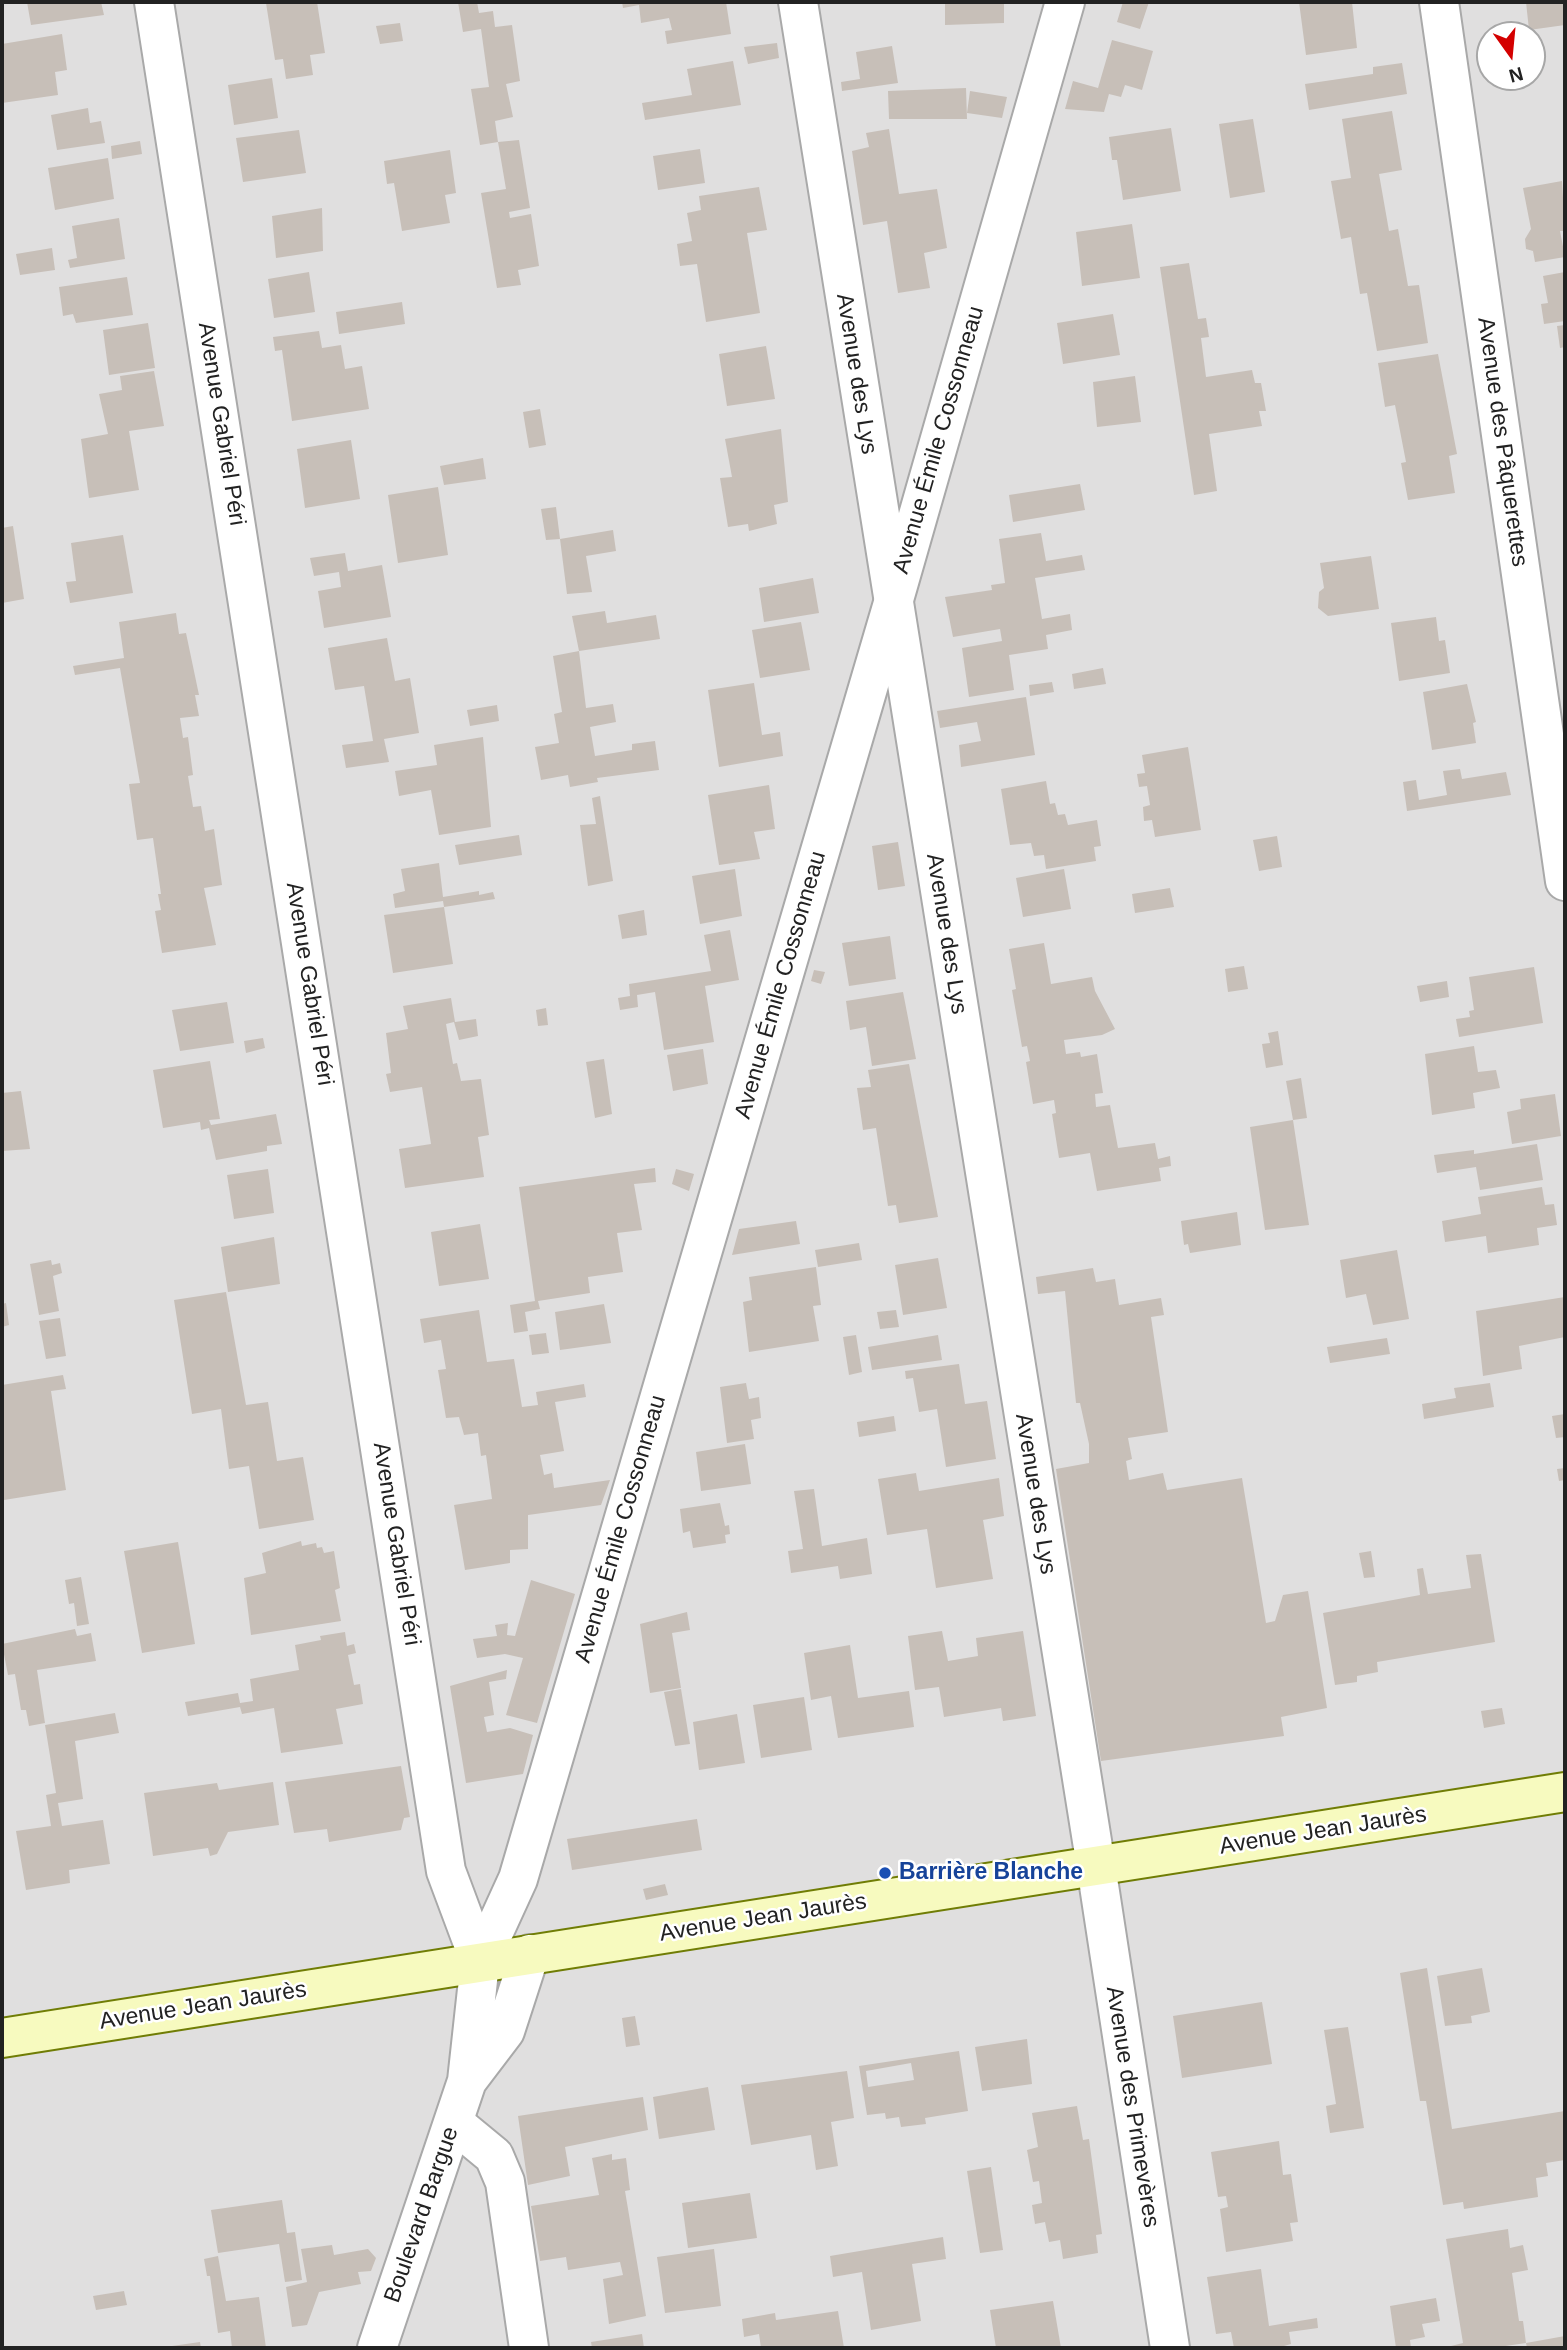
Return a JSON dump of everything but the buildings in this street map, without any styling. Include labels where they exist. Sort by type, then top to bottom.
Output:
[{"type":"main road","name":"Avenue Jean Jaurès","points":[[2,2038],[1565,1793]]},
{"type":"street","name":"Avenue Gabriel Péri","points":[[154,2],[446,1871],[480,1962]]},
{"type":"street","name":"Avenue des Lys","points":[[798,2],[1096,1866]]},
{"type":"street","name":"Avenue Émile Cossonneau","points":[[480,1962],[518,1879],[893,603],[1065,2]]},
{"type":"street","name":"Avenue des Pâquerettes","points":[[1439,2],[1565,881]]},
{"type":"street","name":"Avenue des Primevères","points":[[1096,1866],[1170,2348]]},
{"type":"street","name":"Boulevard Bargue","points":[[467,2081],[505,2031],[530,1954]]},
{"type":"street","name":"Boulevard Bargue","points":[[377,2348],[467,2081],[480,1962]]},
{"type":"street","points":[[454,2123],[494,2156],[505,2182],[529,2348]]},
{"type":"shaded area","points":[[2,2],[1565,2],[1565,2348],[2,2348]]},
{"type":"place","name":"Barrière Blanche","points":[[885,1873]]}]
